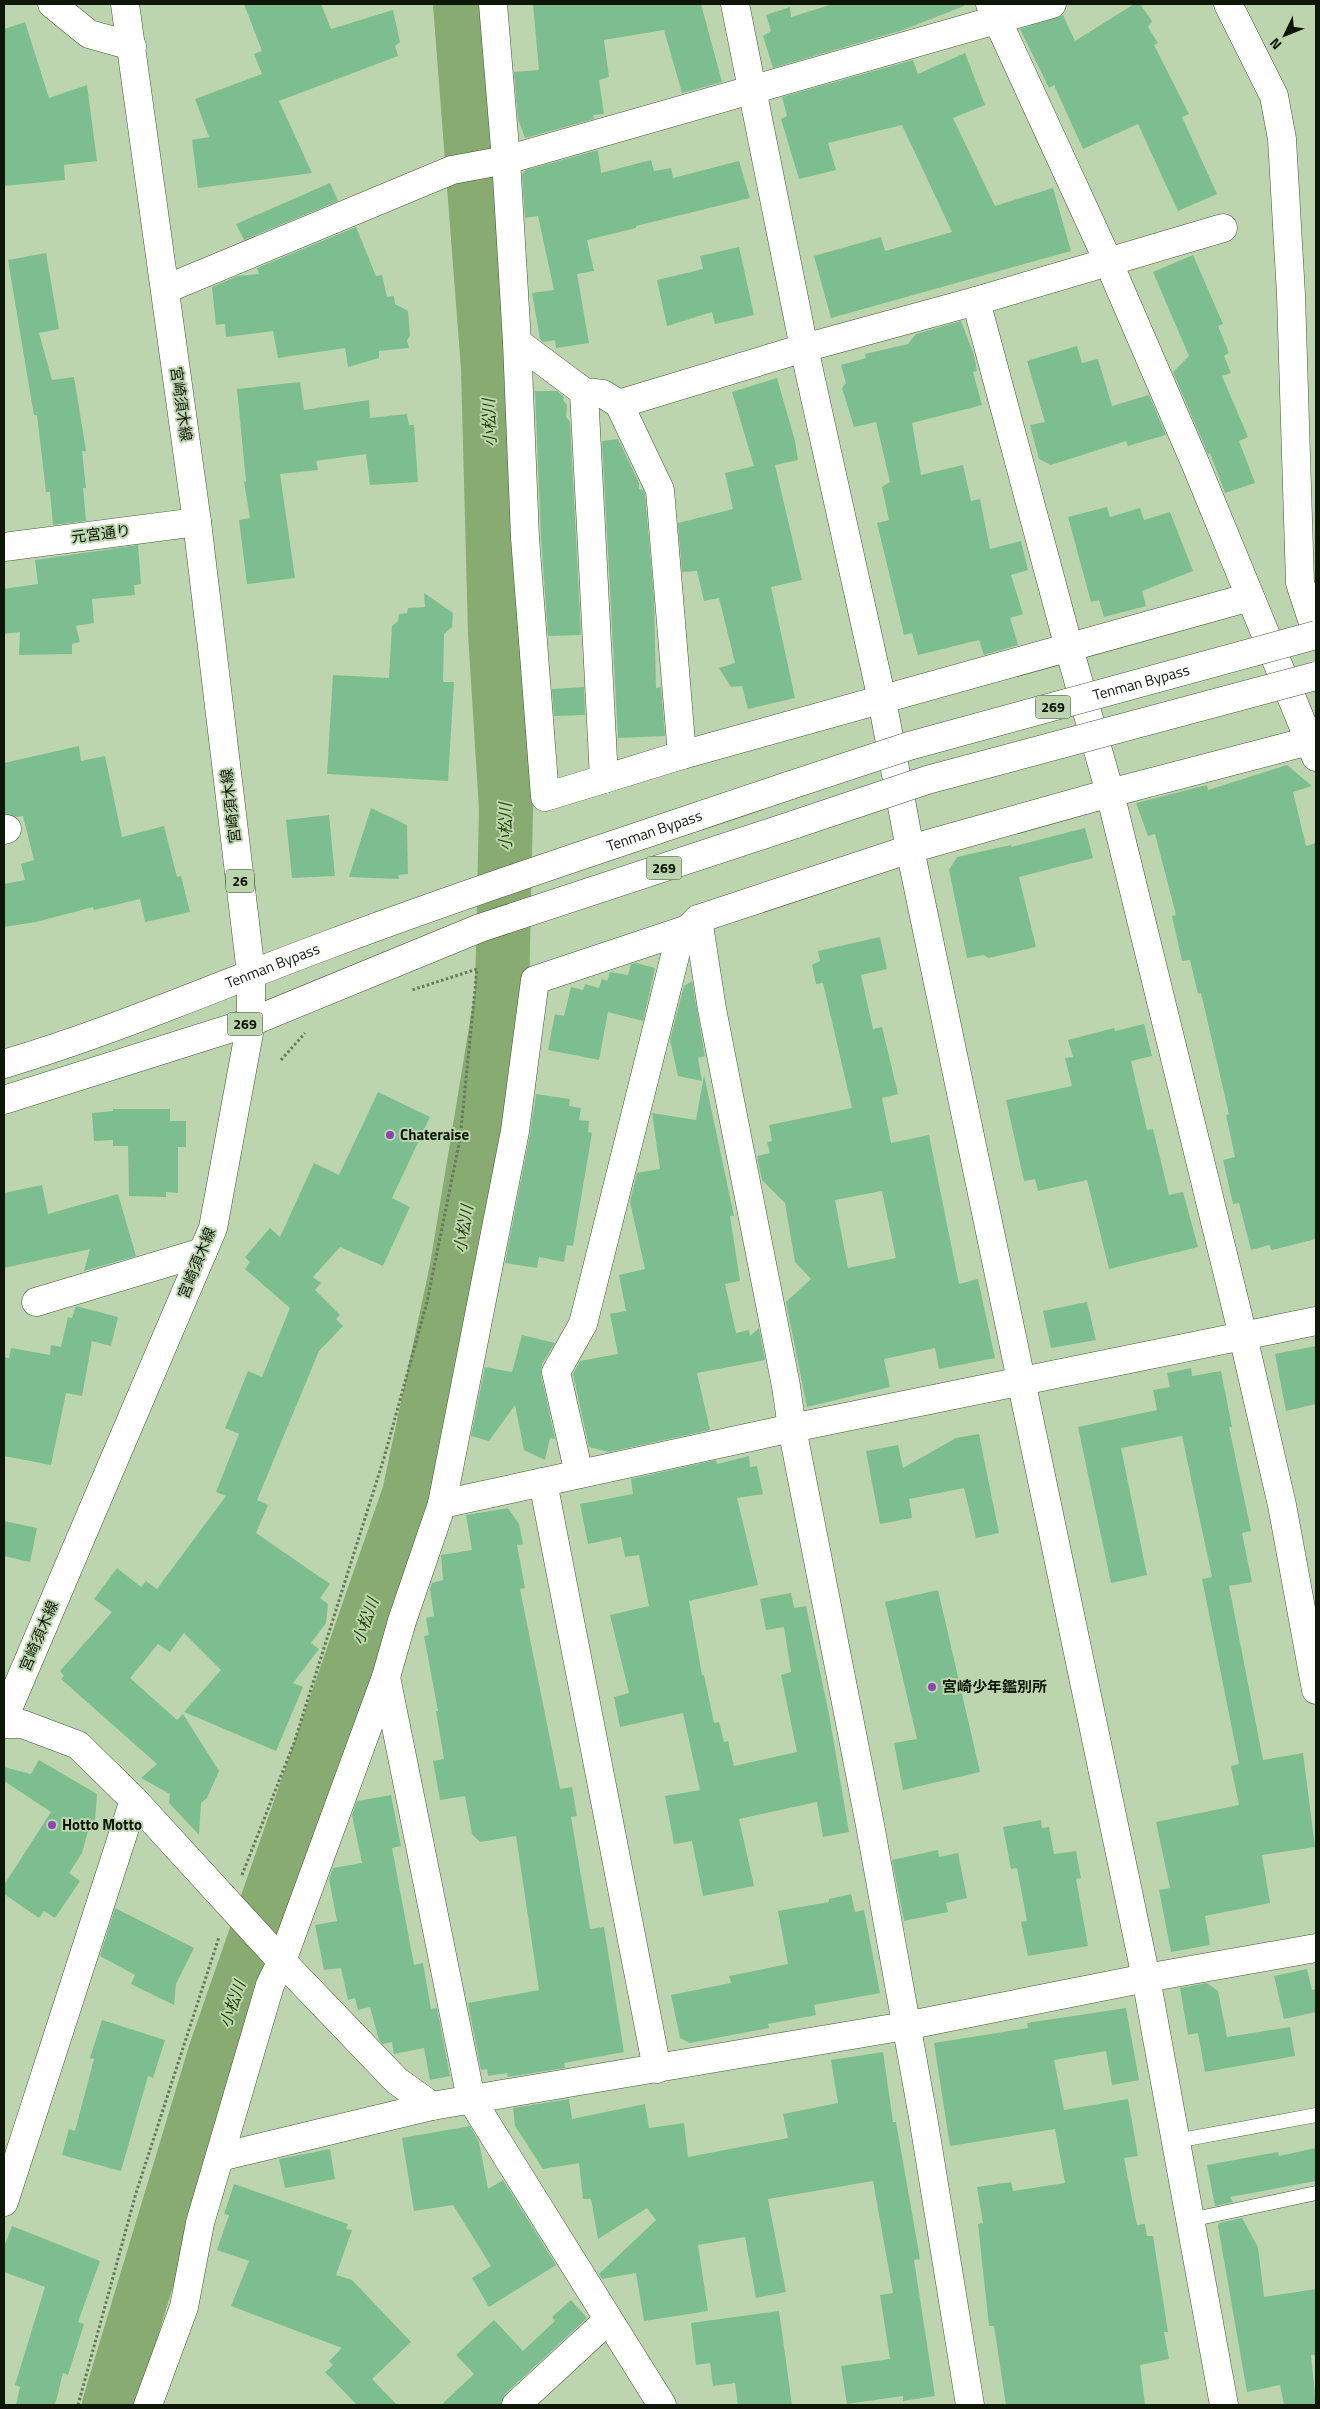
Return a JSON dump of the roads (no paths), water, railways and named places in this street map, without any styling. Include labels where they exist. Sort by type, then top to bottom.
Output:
[{"type":"main road","points":[[52,4],[89,34],[132,46]]},
{"type":"main road","name":"宮崎須木線","points":[[4,1718],[213,1228],[251,1022],[251,973],[197,522],[125,4]]},
{"type":"main road","points":[[493,4],[506,160],[517,342],[525,538],[545,797],[682,756],[1250,597]]},
{"type":"main road","points":[[735,4],[804,348],[882,700],[910,850],[1146,1978],[1224,2405]]},
{"type":"main road","points":[[166,289],[452,170],[506,160],[753,88],[993,11],[1052,4]]},
{"type":"main road","points":[[1228,4],[1274,96],[1282,140],[1291,295],[1300,583],[1316,634]]},
{"type":"main road","points":[[148,2405],[184,2307],[200,2223],[270,1984],[386,1676],[402,1621],[442,1504],[515,1132],[535,980],[910,850],[1110,793],[1313,749],[1196,465],[1108,261],[993,11]]},
{"type":"main road","points":[[619,404],[804,348],[976,301],[1223,228]]},
{"type":"main road","points":[[976,301],[1068,648],[1110,793],[1243,1336],[1282,1505],[1316,1690]]},
{"type":"main road","points":[[517,342],[584,392],[603,394],[619,404],[660,490],[682,756]]},
{"type":"main road","points":[[584,392],[604,779]]},
{"type":"main road","name":"元宮通り","points":[[4,547],[197,522]]},
{"type":"main road","name":"Tenman Bypass","points":[[4,1064],[64,1046],[251,973],[477,890],[909,746],[1316,634]]},
{"type":"main road","name":"269","points":[[4,1100],[251,1022],[480,928],[927,780],[1316,676]]},
{"type":"main road","points":[[693,924],[712,1009],[786,1386],[792,1428],[868,1816],[923,2117],[970,2405]]},
{"type":"main road","points":[[579,1474],[556,1372],[583,1324],[677,948],[693,924]]},
{"type":"main road","points":[[36,1302],[203,1252]]},
{"type":"main road","points":[[442,1504],[1021,1380],[1316,1321]]},
{"type":"main road","points":[[543,1482],[657,2069]]},
{"type":"main road","points":[[386,1676],[471,2099],[662,2405]]},
{"type":"main road","points":[[4,1724],[22,1724],[78,1745],[134,1800],[234,1910],[397,2081],[432,2106]]},
{"type":"main road","points":[[4,2202],[134,1800]]},
{"type":"main road","points":[[220,2157],[432,2106],[905,2026],[1146,1978],[1316,1948]]},
{"type":"main road","points":[[516,2405],[608,2320]]},
{"type":"lane","points":[[1176,2140],[1316,2115]]},
{"type":"lane","points":[[1190,2220],[1316,2193]]},
{"type":"waterway","name":"小松川","points":[[109,2405],[215,2053],[409,1494],[457,1267],[502,993],[506,809],[495,633],[488,368],[460,4]]},
{"type":"place","name":"Chateraise","points":[[390,1135]]},
{"type":"place","name":"宮崎少年鑑別所","points":[[932,1687]]},
{"type":"place","name":"Hotto Motto","points":[[52,1825]]}]
